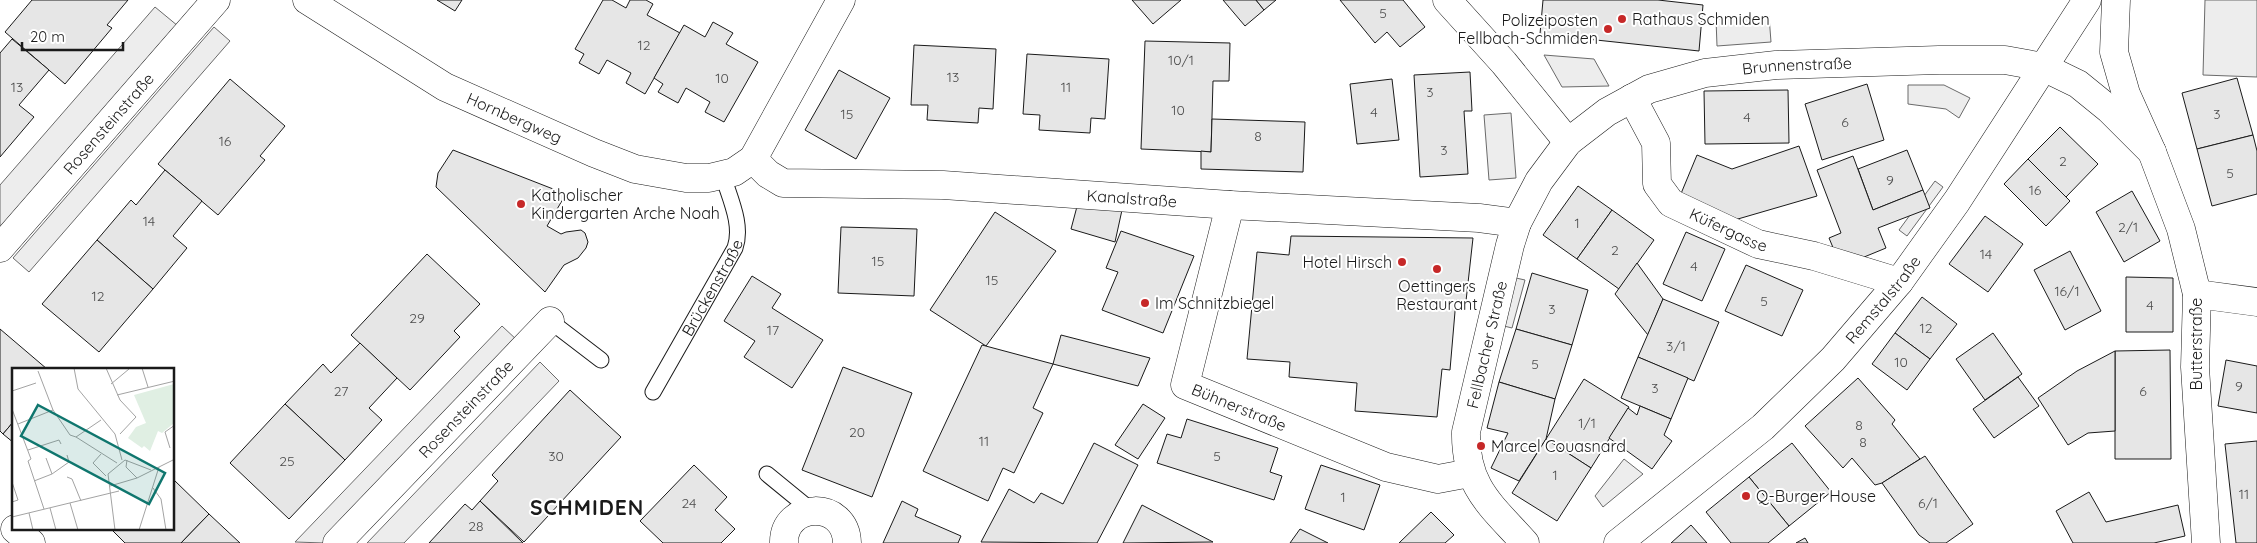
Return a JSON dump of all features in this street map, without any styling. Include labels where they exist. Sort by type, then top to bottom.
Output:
[{"type":"street","name":"Rosensteinstraße","points":[[0,248],[216,0]]},
{"type":"street","name":"Hornbergweg","points":[[307,0],[445,87],[594,153],[635,169],[664,176],[686,178],[739,168]]},
{"type":"street","points":[[739,168],[841,0]]},
{"type":"street","points":[[1447,0],[1504,63],[1568,142]]},
{"type":"street","name":"Remstalstraße","points":[[1618,543],[1763,427],[1833,359],[1899,282],[1957,201],[2087,0]]},
{"type":"street","name":"Butterstraße","points":[[2116,0],[2114,52],[2126,94],[2152,152],[2181,229],[2197,294],[2195,367],[2206,543]]},
{"type":"street","name":"Brunnenstraße","points":[[1568,142],[1607,112],[1649,89],[1705,73],[1776,66],[1940,60],[2005,60],[2043,67]]},
{"type":"street","name":"Butterstraße","points":[[2043,67],[2078,84],[2110,110],[2152,152]]},
{"type":"street","name":"Küfergasse","points":[[1632,98],[1656,143],[1657,184],[1672,204],[1758,244],[1814,256],[1899,282]]},
{"type":"street","name":"Fellbacher Straße","points":[[1525,543],[1484,498],[1470,473],[1466,452],[1466,432],[1517,223],[1539,181],[1568,142]]},
{"type":"street","name":"Kanalstraße","points":[[739,168],[768,174],[783,183],[942,185],[1230,205],[1479,218],[1517,223]]},
{"type":"street","name":"Bühnerstraße","points":[[1230,205],[1185,385],[1386,467],[1438,479],[1470,473]]},
{"type":"street","points":[[2197,294],[2257,302]]},
{"type":"street","name":"Rosensteinstraße","points":[[337,543],[550,320]]},
{"type":"street","points":[[784,543],[787,528],[793,520],[811,510],[820,510],[836,517],[847,535],[847,543]]},
{"type":"street","points":[[0,516],[12,527]]},
{"type":"street","points":[[15,530],[31,543]]},
{"type":"lane","name":"Brückenstraße","points":[[653,392],[735,248],[739,237],[737,223],[739,168]]},
{"type":"lane","name":"Rosensteinstraße","points":[[550,320],[601,360]]},
{"type":"lane","points":[[767,474],[811,510]]},
{"type":"shaded area","points":[[2205,0],[2257,0],[2257,77],[2203,75]]},
{"type":"shaded area","points":[[155,7],[178,26],[0,230],[0,185]]},
{"type":"shaded area","points":[[1769,16],[1771,42],[1717,46],[1716,19]]},
{"type":"shaded area","points":[[214,27],[230,41],[29,272],[13,258]]},
{"type":"shaded area","points":[[1544,55],[1594,59],[1609,86],[1562,87]]},
{"type":"shaded area","points":[[1908,85],[1944,85],[1970,98],[1959,118],[1946,109],[1908,104]]},
{"type":"shaded area","points":[[1511,113],[1516,178],[1489,180],[1484,115]]},
{"type":"shaded area","points":[[1935,181],[1943,187],[1907,236],[1899,230]]},
{"type":"shaded area","points":[[1516,278],[1525,280],[1512,328],[1504,326]]},
{"type":"shaded area","points":[[502,326],[518,341],[325,543],[295,542]]},
{"type":"shaded area","points":[[540,362],[559,381],[404,543],[367,543]]},
{"type":"shaded area","points":[[1624,459],[1643,474],[1603,507],[1595,496]]},
{"type":"building","points":[[32,0],[128,0],[107,25],[112,28],[65,84],[5,32]]},
{"type":"building","points":[[437,0],[462,0],[455,11]]},
{"type":"building","points":[[603,0],[612,0],[626,8],[630,0],[646,0],[653,4],[647,15],[680,33],[645,94],[626,83],[631,73],[607,60],[599,74],[579,63],[584,54],[575,49]]},
{"type":"building","points":[[1132,0],[1181,0],[1153,24]]},
{"type":"building","points":[[1223,0],[1256,0],[1264,10],[1245,26]]},
{"type":"building","points":[[1256,0],[1276,0],[1264,10]]},
{"type":"building","points":[[1340,0],[1403,0],[1425,27],[1400,47],[1387,32],[1375,43]]},
{"type":"building","name":"Rathaus Schmiden","points":[[1543,0],[1658,0],[1703,5],[1699,51],[1540,34]]},
{"type":"building","points":[[713,22],[733,33],[726,44],[758,62],[724,122],[705,112],[710,102],[686,88],[678,103],[658,92],[663,84],[654,78],[684,25],[705,37]]},
{"type":"building","points":[[12,39],[49,70],[19,105],[34,117],[0,157],[0,53]]},
{"type":"building","points":[[1145,41],[1230,43],[1229,81],[1213,81],[1211,152],[1141,149]]},
{"type":"building","points":[[914,45],[996,49],[993,109],[979,108],[978,123],[927,120],[928,105],[911,105]]},
{"type":"building","points":[[1027,54],[1109,59],[1105,119],[1091,118],[1090,133],[1039,130],[1040,115],[1023,114]]},
{"type":"building","points":[[839,70],[890,98],[856,159],[805,130]]},
{"type":"building","points":[[1470,72],[1472,111],[1464,111],[1468,174],[1420,177],[1414,75]]},
{"type":"building","points":[[2237,78],[2253,135],[2197,149],[2182,93]]},
{"type":"building","points":[[230,79],[285,126],[260,156],[265,160],[218,215],[158,164]]},
{"type":"building","points":[[1392,79],[1399,140],[1357,144],[1350,84]]},
{"type":"building","points":[[1867,84],[1884,140],[1822,160],[1805,104]]},
{"type":"building","points":[[1788,90],[1789,143],[1705,144],[1704,91]]},
{"type":"building","points":[[1212,119],[1305,122],[1303,172],[1201,169],[1201,151],[1211,152]]},
{"type":"building","points":[[2060,127],[2098,164],[2066,197],[2028,159]]},
{"type":"building","points":[[2253,135],[2257,151],[2257,194],[2212,206],[2197,149]]},
{"type":"building","points":[[1799,146],[1817,196],[1731,221],[1680,196],[1697,155],[1732,169]]},
{"type":"building","name":"Katholischer Kindergarten Arche Noah","points":[[453,150],[566,194],[547,226],[561,234],[581,230],[585,233],[588,242],[578,258],[564,265],[545,292],[436,187],[438,173]]},
{"type":"building","points":[[1907,150],[1923,190],[1873,210],[1858,169]]},
{"type":"building","points":[[1853,156],[1873,210],[1923,190],[1930,208],[1878,228],[1886,248],[1852,262],[1837,257],[1829,238],[1841,233],[1817,170]]},
{"type":"building","points":[[2028,159],[2070,201],[2046,226],[2004,184]]},
{"type":"building","points":[[165,170],[202,201],[173,236],[187,248],[153,289],[97,240],[131,200],[136,205]]},
{"type":"building","points":[[1578,186],[1612,210],[1577,259],[1543,235]]},
{"type":"building","points":[[2132,191],[2160,241],[2124,262],[2096,212]]},
{"type":"building","points":[[1079,199],[1122,210],[1115,242],[1071,229]]},
{"type":"building","points":[[1612,210],[1654,240],[1619,289],[1577,259]]},
{"type":"building","points":[[995,212],[1056,251],[986,346],[930,310]]},
{"type":"building","points":[[1985,216],[2023,244],[1988,292],[1949,264]]},
{"type":"building","points":[[841,227],[917,229],[914,296],[838,293]]},
{"type":"building","points":[[1121,231],[1194,256],[1163,333],[1102,310],[1118,272],[1106,268]]},
{"type":"building","points":[[1686,232],[1725,249],[1702,301],[1663,284]]},
{"type":"building","points":[[1291,236],[1473,238],[1466,301],[1456,300],[1450,370],[1442,369],[1437,417],[1355,411],[1357,383],[1289,377],[1290,362],[1247,359],[1257,252],[1289,255]]},
{"type":"building","points":[[97,240],[153,289],[99,352],[42,304]]},
{"type":"building","points":[[2070,251],[2101,311],[2065,330],[2034,270]]},
{"type":"building","points":[[427,254],[480,304],[454,331],[460,337],[410,390],[351,335]]},
{"type":"building","points":[[1637,263],[1663,299],[1648,335],[1615,294]]},
{"type":"building","points":[[1746,265],[1803,290],[1782,336],[1725,311]]},
{"type":"building","points":[[1532,273],[1588,290],[1572,345],[1516,329]]},
{"type":"building","points":[[752,276],[781,294],[772,308],[823,340],[792,388],[744,357],[755,341],[724,321]]},
{"type":"building","points":[[2126,277],[2173,278],[2173,332],[2126,332]]},
{"type":"building","points":[[1922,297],[1957,324],[1930,359],[1895,333]]},
{"type":"building","points":[[1663,299],[1719,322],[1694,381],[1638,357]]},
{"type":"building","points":[[0,329],[46,368],[12,368],[12,423],[3,434],[0,431]]},
{"type":"building","points":[[1516,329],[1572,345],[1555,399],[1499,382]]},
{"type":"building","points":[[1895,333],[1930,359],[1907,390],[1872,364]]},
{"type":"building","points":[[1993,333],[2022,374],[1985,400],[1956,359]]},
{"type":"building","points":[[1061,335],[1150,358],[1138,386],[1053,364]]},
{"type":"building","points":[[360,343],[397,378],[369,408],[382,420],[345,460],[285,404],[323,364],[331,373]]},
{"type":"building","points":[[982,345],[1053,364],[1033,408],[1043,413],[1014,473],[1003,468],[988,501],[923,471]]},
{"type":"building","points":[[2170,350],[2171,459],[2115,459],[2115,351]]},
{"type":"building","points":[[2115,351],[2115,431],[2088,433],[2068,445],[2038,398],[2077,371]]},
{"type":"building","points":[[1638,357],[1688,378],[1671,419],[1621,398]]},
{"type":"building","points":[[2226,360],[2257,366],[2257,413],[2218,406]]},
{"type":"building","points":[[843,367],[912,393],[872,497],[802,470]]},
{"type":"building","points":[[2018,377],[2039,406],[1994,438],[1973,409]]},
{"type":"building","points":[[1858,378],[1895,420],[1892,424],[1920,459],[1882,483],[1875,485],[1852,458],[1843,468],[1805,426]]},
{"type":"building","points":[[1584,379],[1629,407],[1591,468],[1546,439]]},
{"type":"building","points":[[1499,382],[1555,399],[1546,439],[1519,481],[1491,468],[1508,433],[1487,428]]},
{"type":"building","points":[[570,390],[621,437],[524,542],[480,501],[498,481],[492,475]]},
{"type":"building","points":[[285,404],[345,460],[289,519],[230,463]]},
{"type":"building","points":[[1143,404],[1165,418],[1138,459],[1115,445]]},
{"type":"building","points":[[1640,406],[1671,419],[1664,435],[1672,441],[1652,469],[1609,438],[1628,408],[1637,415]]},
{"type":"building","points":[[1187,419],[1278,448],[1270,472],[1282,476],[1274,500],[1157,463],[1167,434],[1181,438]]},
{"type":"building","points":[[12,423],[12,441],[3,434]]},
{"type":"building","points":[[1546,439],[1591,468],[1557,521],[1512,493]]},
{"type":"building","points":[[2257,441],[2257,543],[2236,543],[2225,444]]},
{"type":"building","points":[[1094,443],[1138,465],[1097,543],[981,542],[1009,489],[1034,503],[1041,493],[1063,504]]},
{"type":"building","points":[[1792,443],[1831,492],[1789,526],[1749,477]]},
{"type":"building","points":[[1925,456],[1973,524],[1946,543],[1930,543],[1919,535],[1882,483]]},
{"type":"building","points":[[694,465],[727,497],[715,510],[735,529],[721,543],[663,543],[640,521]]},
{"type":"building","points":[[1321,465],[1380,485],[1364,530],[1305,509]]},
{"type":"building","points":[[1749,477],[1789,526],[1768,543],[1731,543],[1706,512]]},
{"type":"building","points":[[175,481],[209,514],[181,543],[125,543],[112,530],[175,530]]},
{"type":"building","points":[[2089,492],[2106,522],[2178,505],[2185,536],[2154,543],[2073,543],[2056,511]]},
{"type":"building","points":[[480,501],[523,543],[429,543],[465,504],[472,510]]},
{"type":"building","points":[[902,501],[918,509],[915,516],[961,536],[958,543],[883,543]]},
{"type":"building","points":[[1142,505],[1213,542],[1123,543]]},
{"type":"building","points":[[1431,512],[1454,535],[1445,543],[1399,543]]},
{"type":"building","points":[[209,514],[240,543],[181,543]]},
{"type":"building","points":[[1691,525],[1707,543],[1671,543]]},
{"type":"building","points":[[1300,529],[1328,543],[1290,543]]},
{"type":"building","points":[[1805,538],[1808,543],[1796,543]]},
{"type":"place","name":"Rathaus Schmiden","points":[[1622,19]]},
{"type":"place","name":"Polizeiposten Fellbach-Schmiden","points":[[1608,29]]},
{"type":"place","name":"Katholischer Kindergarten Arche Noah","points":[[521,204]]},
{"type":"place","name":"Hotel Hirsch","points":[[1402,262]]},
{"type":"place","name":"Oettingers Restaurant","points":[[1437,269]]},
{"type":"place","name":"Im Schnitzbiegel","points":[[1145,303]]},
{"type":"place","name":"Marcel Couasnard","points":[[1481,446]]},
{"type":"place","name":"Q-Burger House","points":[[1746,496]]},
{"type":"district","name":"SCHMIDEN","points":[[587,507]]}]
